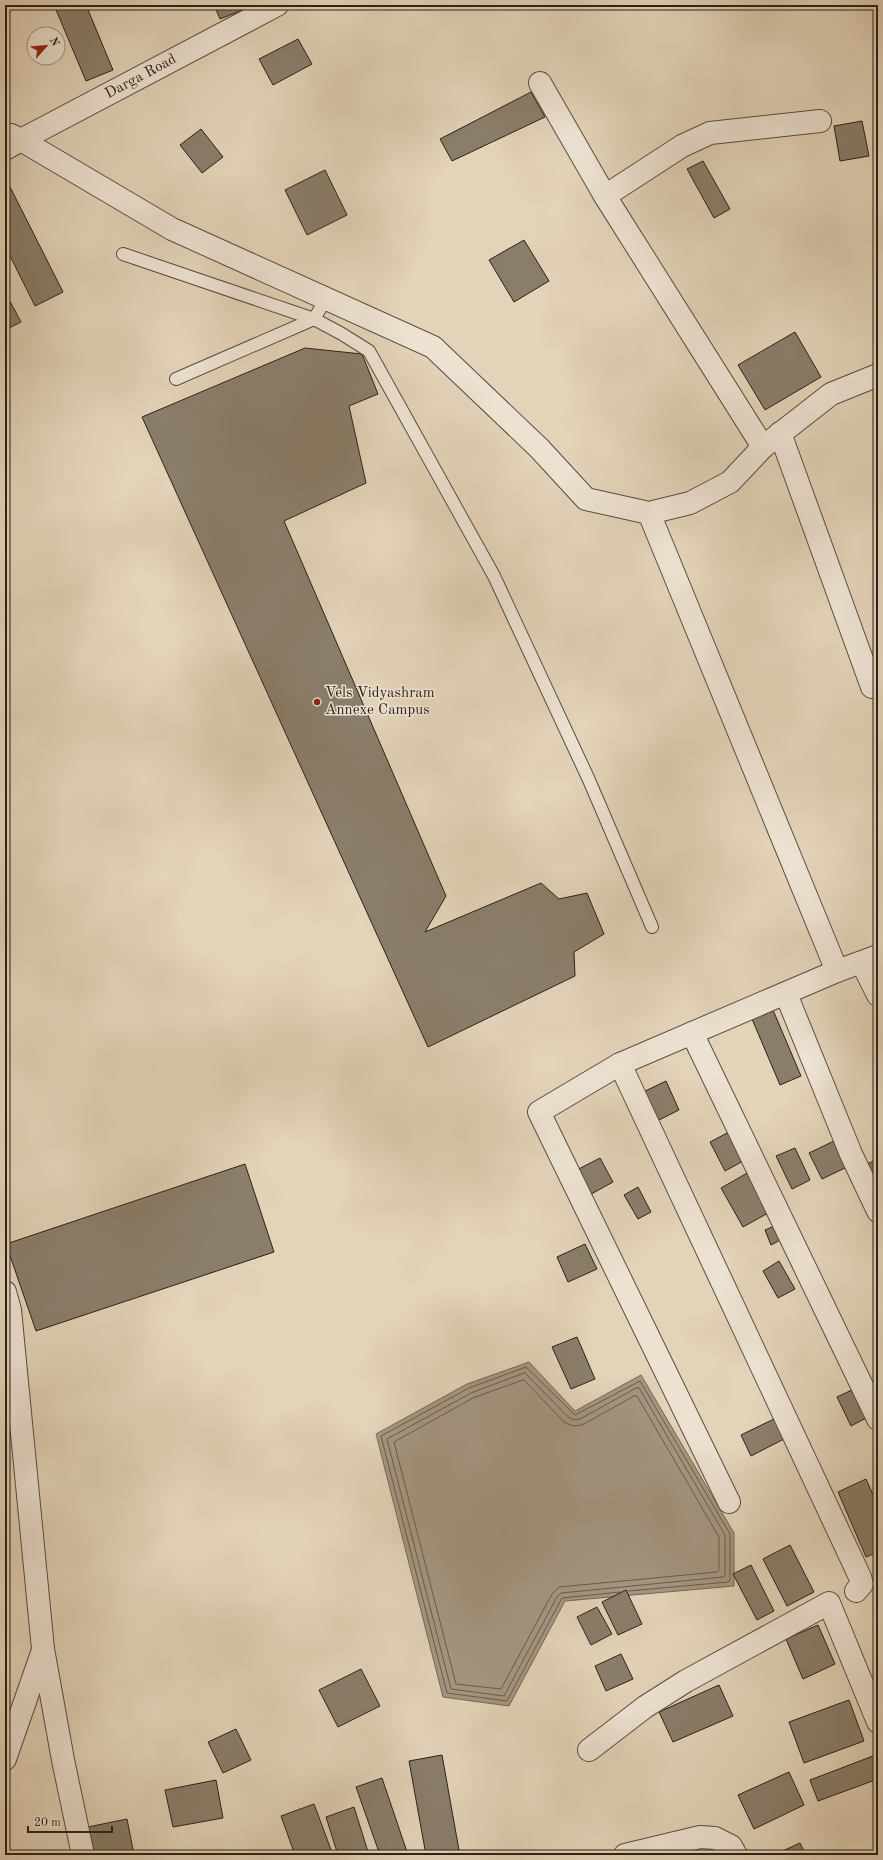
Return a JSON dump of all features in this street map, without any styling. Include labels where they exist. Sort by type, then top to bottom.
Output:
[{"type":"street","name":"Darga Road","points":[[10,140],[277,5]]},
{"type":"street","points":[[540,83],[605,196],[763,447]]},
{"type":"street","points":[[605,196],[682,146],[710,132],[820,121]]},
{"type":"street","points":[[10,140],[172,229],[432,347],[539,448],[586,499],[649,513],[690,503],[730,482],[763,447],[831,394],[878,375]]},
{"type":"street","points":[[780,433],[872,687]]},
{"type":"street","points":[[649,513],[837,971]]},
{"type":"street","points":[[729,1502],[539,1112],[620,1064],[837,971],[870,960],[878,995]]},
{"type":"street","points":[[786,994],[851,1154],[878,1211]]},
{"type":"street","points":[[692,1034],[878,1419]]},
{"type":"street","points":[[620,1064],[860,1577],[862,1584],[856,1591]]},
{"type":"street","points":[[5,1292],[10,1310],[43,1649],[63,1760],[83,1855]]},
{"type":"street","points":[[589,1750],[646,1707],[686,1681],[829,1603],[878,1581]]},
{"type":"street","points":[[829,1603],[878,1722]]},
{"type":"street","points":[[5,1759],[43,1649]]},
{"type":"street","points":[[625,1855],[700,1837],[715,1838],[731,1846],[736,1855]]},
{"type":"lane","points":[[123,254],[314,319],[342,334],[369,352],[494,576],[589,780],[652,927]]},
{"type":"lane","points":[[176,379],[314,319],[326,299]]},
{"type":"water","points":[[529,1362],[575,1411],[641,1375],[734,1533],[734,1586],[565,1601],[509,1706],[443,1697],[376,1434],[467,1384]]},
{"type":"building","points":[[54,5],[86,5],[113,70],[86,81],[66,34],[66,26],[63,26]]},
{"type":"building","points":[[214,5],[241,5],[243,10],[220,19]]},
{"type":"building","points":[[298,39],[312,64],[273,85],[259,59]]},
{"type":"building","points":[[531,92],[545,117],[452,161],[440,139]]},
{"type":"building","points":[[862,121],[869,156],[840,161],[834,126]]},
{"type":"building","points":[[201,129],[223,157],[202,173],[180,145]]},
{"type":"building","points":[[703,161],[730,209],[714,218],[687,169]]},
{"type":"building","points":[[325,170],[347,215],[307,235],[285,190]]},
{"type":"building","points":[[5,177],[63,292],[35,306],[5,246]]},
{"type":"building","points":[[524,240],[549,281],[514,302],[489,260]]},
{"type":"building","points":[[5,292],[21,322],[5,330]]},
{"type":"building","points":[[795,332],[821,377],[765,410],[738,365]]},
{"type":"building","name":"Vels Vidyashram Annexe Campus","points":[[305,348],[362,354],[378,394],[349,406],[366,483],[284,521],[446,896],[425,932],[541,883],[559,899],[587,893],[604,934],[574,952],[575,976],[428,1047],[142,417]]},
{"type":"building","points":[[773,1010],[801,1076],[780,1085],[752,1019]]},
{"type":"building","points":[[666,1081],[679,1110],[649,1125],[635,1096]]},
{"type":"building","points":[[729,1132],[745,1160],[725,1171],[710,1142]]},
{"type":"building","points":[[834,1141],[847,1167],[822,1179],[809,1153]]},
{"type":"building","points":[[795,1148],[810,1180],[792,1189],[776,1156]]},
{"type":"building","points":[[600,1158],[613,1182],[584,1198],[571,1173]]},
{"type":"building","points":[[878,1159],[878,1186],[867,1164]]},
{"type":"building","points":[[245,1164],[274,1252],[36,1331],[6,1244]]},
{"type":"building","points":[[749,1172],[770,1212],[743,1227],[721,1188]]},
{"type":"building","points":[[638,1187],[651,1212],[638,1219],[624,1195]]},
{"type":"building","points":[[777,1225],[784,1238],[771,1245],[765,1230]]},
{"type":"building","points":[[585,1244],[597,1269],[568,1282],[557,1257]]},
{"type":"building","points":[[779,1261],[795,1289],[778,1298],[763,1271]]},
{"type":"building","points":[[577,1337],[595,1379],[571,1389],[552,1347]]},
{"type":"building","points":[[856,1388],[870,1416],[851,1426],[837,1397]]},
{"type":"building","points":[[776,1418],[786,1438],[751,1456],[741,1435]]},
{"type":"building","points":[[866,1479],[878,1506],[878,1552],[866,1557],[838,1492]]},
{"type":"building","points":[[790,1545],[814,1592],[787,1606],[763,1559]]},
{"type":"building","points":[[751,1565],[774,1611],[757,1620],[733,1574]]},
{"type":"building","points":[[626,1590],[642,1624],[618,1635],[602,1602]]},
{"type":"building","points":[[597,1607],[612,1634],[591,1645],[577,1617]]},
{"type":"building","points":[[818,1625],[835,1664],[803,1679],[786,1639]]},
{"type":"building","points":[[621,1654],[633,1679],[606,1691],[595,1666]]},
{"type":"building","points":[[361,1669],[380,1706],[338,1727],[319,1690]]},
{"type":"building","points":[[719,1685],[733,1716],[673,1742],[659,1712]]},
{"type":"building","points":[[849,1700],[864,1741],[804,1763],[789,1722]]},
{"type":"building","points":[[236,1729],[251,1760],[223,1773],[208,1742]]},
{"type":"building","points":[[442,1755],[459,1850],[426,1855],[409,1761]]},
{"type":"building","points":[[873,1756],[878,1769],[878,1779],[818,1801],[810,1780]]},
{"type":"building","points":[[789,1772],[804,1805],[754,1829],[738,1795]]},
{"type":"building","points":[[382,1778],[407,1852],[399,1855],[380,1855],[356,1787]]},
{"type":"building","points":[[216,1780],[223,1818],[173,1827],[165,1790]]},
{"type":"building","points":[[314,1804],[333,1855],[295,1855],[281,1816]]},
{"type":"building","points":[[354,1807],[369,1855],[338,1855],[326,1817]]},
{"type":"building","points":[[127,1819],[134,1855],[94,1855],[88,1827]]},
{"type":"building","points":[[800,1843],[806,1855],[774,1855]]},
{"type":"place","name":"Vels Vidyashram Annexe Campus","points":[[317,702]]}]
